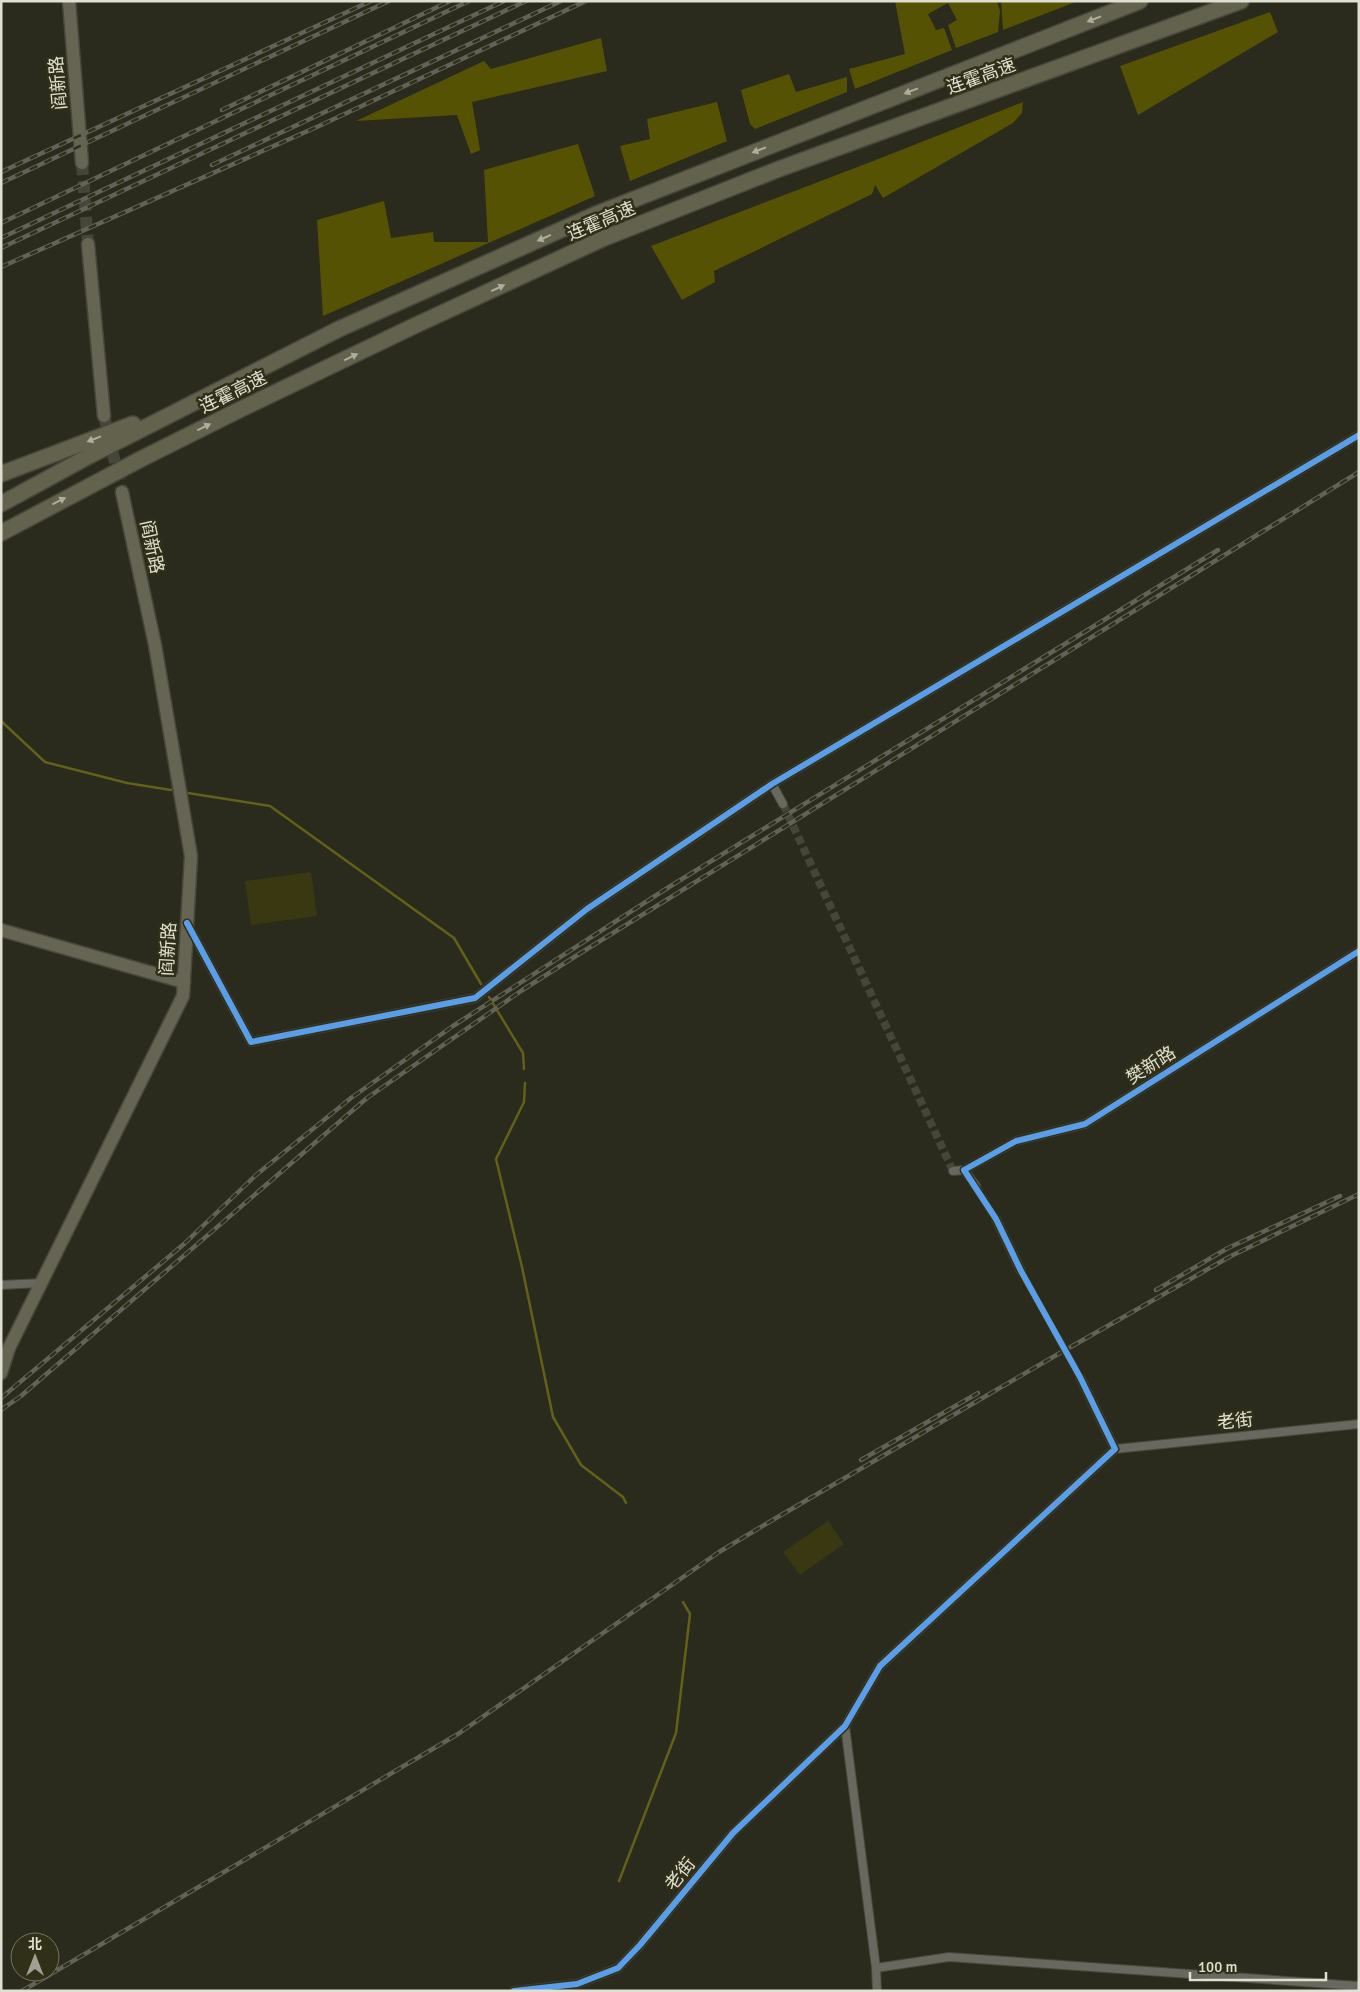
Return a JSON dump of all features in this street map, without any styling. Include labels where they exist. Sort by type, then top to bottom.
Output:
[{"type":"highway","name":"连霍高速","points":[[1,504],[339,329],[594,215],[1140,1]]},
{"type":"highway","name":"连霍高速","points":[[1,533],[34,514],[237,411],[414,326],[602,240],[779,169],[1241,1]]},
{"type":"highway","points":[[1,474],[205,397]]},
{"type":"highway","points":[[1,538],[34,514]]},
{"type":"main road","name":"阎新路","points":[[69,1],[82,163]]},
{"type":"main road","points":[[88,244],[104,416]]},
{"type":"main road","name":"阎新路","points":[[1,1373],[9,1348],[183,996],[191,856],[155,645],[122,492]]},
{"type":"main road","points":[[1,930],[184,982]]},
{"type":"street","points":[[187,923],[252,1042],[475,998],[587,909],[772,784],[1359,435]]},
{"type":"street","points":[[772,784],[783,804]]},
{"type":"street","name":"樊新路","points":[[964,1170],[1016,1141],[1085,1124],[1359,951]]},
{"type":"street","points":[[953,1171],[964,1170],[976,1186]]},
{"type":"street","points":[[996,1220],[1021,1271]]},
{"type":"street","points":[[1,1284],[41,1283]]},
{"type":"street","points":[[1080,1377],[1115,1449]]},
{"type":"street","name":"老街","points":[[514,1991],[577,1984],[618,1968],[640,1946],[733,1833],[845,1726],[880,1666],[1115,1449],[1359,1424]]},
{"type":"street","points":[[845,1726],[876,1968],[877,1991]]},
{"type":"street","points":[[876,1968],[949,1957],[1359,1986]]},
{"type":"shaded area","points":[[895,1],[997,1],[1000,11],[998,32],[956,48],[948,25],[957,20],[948,3],[928,14],[936,30],[944,28],[952,50],[855,89],[849,69],[905,54]]},
{"type":"shaded area","points":[[1001,1],[1078,1],[1003,30]]},
{"type":"shaded area","points":[[1270,12],[1278,32],[1138,115],[1120,66]]},
{"type":"shaded area","points":[[601,38],[607,71],[472,102],[480,150],[471,154],[457,115],[356,121],[484,61],[491,69]]},
{"type":"shaded area","points":[[789,74],[796,92],[847,77],[847,92],[755,129],[750,124],[741,90]]},
{"type":"shaded area","points":[[717,102],[727,141],[630,181],[620,146],[650,139],[647,119]]},
{"type":"shaded area","points":[[1023,102],[1022,113],[1013,123],[883,198],[875,185],[872,194],[714,271],[715,282],[682,300],[651,246],[868,163]]},
{"type":"shaded area","points":[[578,144],[595,196],[323,316],[317,220],[384,201],[391,238],[433,232],[434,242],[488,242],[484,170]]},
{"type":"shaded area","points":[[311,872],[317,916],[251,925],[245,881]]},
{"type":"shaded area","points":[[828,1521],[844,1544],[800,1575],[783,1552]]},
{"type":"waterway","points":[[1,721],[45,762],[127,783],[171,790]]},
{"type":"waterway","points":[[188,793],[270,806],[454,938],[481,984]]},
{"type":"waterway","points":[[489,997],[523,1053],[524,1069]]},
{"type":"waterway","points":[[525,1083],[524,1102],[496,1159],[522,1267],[553,1417],[581,1465],[623,1497],[626,1503]]},
{"type":"waterway","points":[[619,1881],[676,1733],[690,1614],[683,1602]]},
{"type":"tunnel","points":[[82,163],[88,244]]},
{"type":"tunnel","points":[[104,416],[122,492]]},
{"type":"tunnel","points":[[783,804],[953,1171]]},
{"type":"tunnel","points":[[976,1186],[996,1219]]},
{"type":"tunnel","points":[[1021,1271],[1080,1377]]},
{"type":"railway","points":[[1,172],[371,1]]},
{"type":"railway","points":[[1,183],[389,1]]},
{"type":"railway","points":[[222,110],[450,1]]},
{"type":"railway","points":[[1,223],[469,1]]},
{"type":"railway","points":[[1,238],[504,1]]},
{"type":"railway","points":[[1,248],[526,1]]},
{"type":"railway","points":[[212,165],[561,1]]},
{"type":"railway","points":[[1,267],[319,126],[586,1]]},
{"type":"railway","points":[[1,1410],[21,1396],[367,1098],[521,991],[1359,472]]},
{"type":"railway","points":[[1,1398],[184,1244],[256,1175],[351,1098],[453,1026],[669,887],[1218,550]]},
{"type":"railway","points":[[22,1991],[458,1734],[719,1552],[776,1518],[1231,1256],[1359,1194]]},
{"type":"railway","points":[[1156,1290],[1228,1248],[1340,1196]]},
{"type":"railway","points":[[861,1460],[978,1393]]},
{"type":"cycle path","points":[[187,923],[251,1042],[475,998],[587,909],[772,784],[1359,435]]},
{"type":"cycle path","points":[[514,1991],[577,1984],[618,1968],[640,1945],[733,1833],[845,1726],[880,1666],[1115,1449],[1080,1377],[1021,1271],[996,1219],[964,1170],[1016,1141],[1085,1124],[1359,951]]}]
